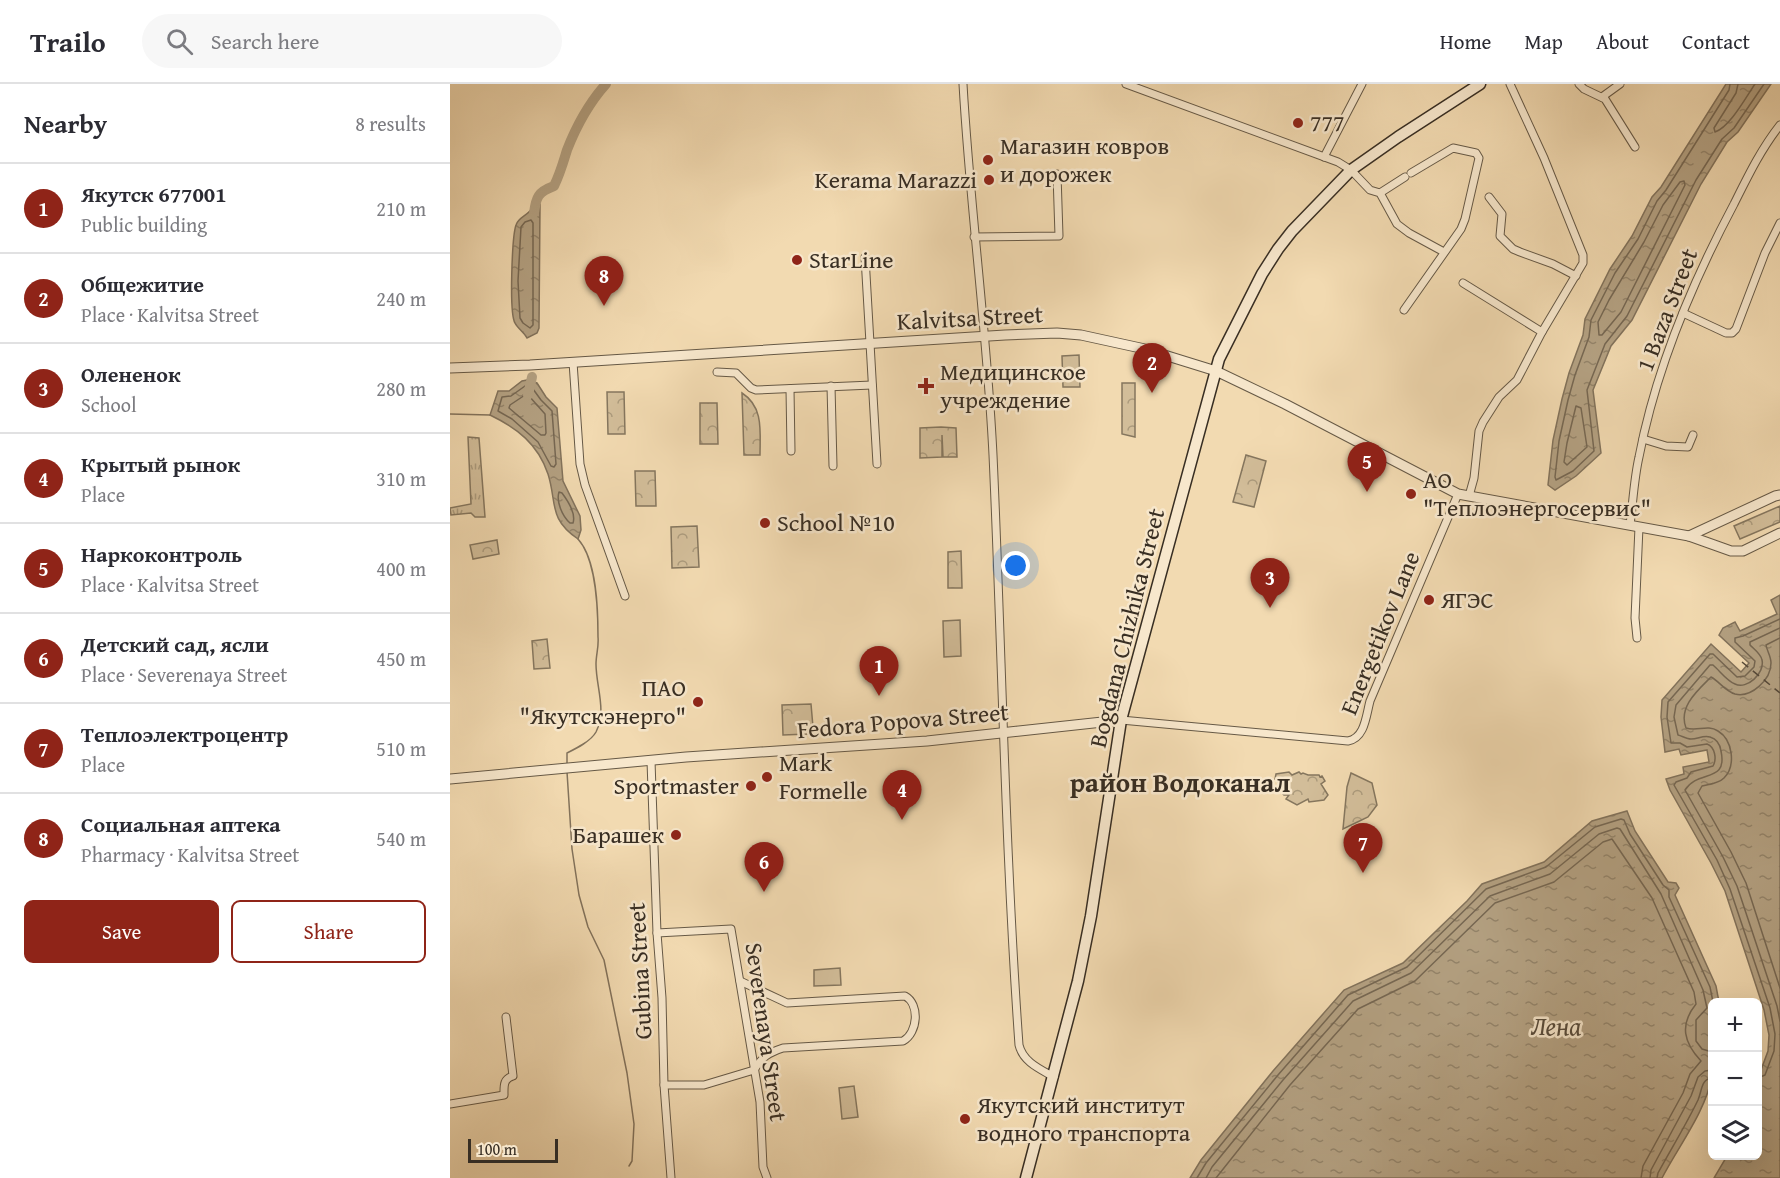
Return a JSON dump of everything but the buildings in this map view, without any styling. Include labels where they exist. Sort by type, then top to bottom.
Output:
[{"type":"main road","name":"Bogdana Chizhika Street","points":[[1026,1178],[1054,1077],[1085,949],[1121,720],[1219,359],[1262,274],[1292,231],[1351,170],[1480,84]]},
{"type":"street","points":[[963,84],[993,457],[1009,878],[1019,1045],[1021,1053],[1030,1062],[1054,1077]]},
{"type":"street","points":[[1126,84],[1338,162],[1351,170],[1370,190],[1380,193],[1397,224],[1444,252]]},
{"type":"street","points":[[1324,157],[1362,84]]},
{"type":"street","points":[[1469,496],[1474,478],[1479,431],[1499,397],[1517,380],[1542,332],[1583,263],[1583,255],[1544,158],[1510,84]]},
{"type":"street","points":[[1579,84],[1584,89],[1602,97],[1635,147]]},
{"type":"street","points":[[1602,97],[1620,84]]},
{"type":"street","name":"1 Baza Street","points":[[1637,638],[1634,526],[1642,439],[1683,313],[1725,221],[1765,145],[1780,124]]},
{"type":"street","points":[[1380,193],[1453,148],[1476,153],[1479,158],[1466,219],[1456,237],[1404,310]]},
{"type":"street","points":[[974,237],[1059,236],[1057,174]]},
{"type":"street","points":[[1490,197],[1502,214],[1500,236],[1513,249],[1553,264],[1575,276]]},
{"type":"street","points":[[1683,313],[1726,333],[1732,333],[1736,329],[1765,253],[1780,223]]},
{"type":"street","points":[[865,257],[877,464]]},
{"type":"street","points":[[1463,283],[1542,332]]},
{"type":"street","name":"Kalvitsa Street","points":[[450,368],[984,336],[1057,333],[1081,335],[1145,349],[1216,371],[1285,404],[1458,494]]},
{"type":"street","points":[[573,362],[580,464],[585,485],[625,596]]},
{"type":"street","points":[[717,372],[736,374],[756,390],[872,386]]},
{"type":"street","points":[[831,387],[833,466]]},
{"type":"street","points":[[789,389],[791,451]]},
{"type":"street","points":[[1642,439],[1666,446],[1688,447],[1693,435]]},
{"type":"street","points":[[1458,494],[1689,536],[1731,551],[1743,551],[1780,533]]},
{"type":"street","name":"Energetikov Lane","points":[[1359,737],[1370,701],[1458,494]]},
{"type":"street","points":[[1689,536],[1778,495]]},
{"type":"street","name":"Fedora Popova Street","points":[[450,779],[686,757],[868,746],[1121,720],[1348,741],[1359,737]]},
{"type":"street","name":"Gubina Street","points":[[651,761],[664,1085],[671,1178]]},
{"type":"street","name":"Severenaya Street","points":[[657,933],[731,929],[761,1112],[763,1167],[766,1178]]},
{"type":"street","points":[[664,1085],[704,1085],[754,1070],[761,1058],[783,1048],[903,1041],[913,1033],[914,1007],[910,999],[901,996],[787,1004],[740,981]]},
{"type":"street","points":[[450,1104],[504,1095],[504,1083],[513,1076],[506,1017]]},
{"type":"street","points":[[1010,1134],[1036,1141]]},
{"type":"green space","points":[[1079,355],[1080,387],[1063,387],[1062,356]]},
{"type":"green space","points":[[1122,383],[1135,383],[1135,437],[1122,434]]},
{"type":"green space","points":[[607,392],[624,392],[625,434],[608,434]]},
{"type":"green space","points":[[742,393],[754,405],[757,413],[760,429],[760,455],[744,455]]},
{"type":"green space","points":[[700,403],[717,403],[718,444],[700,444]]},
{"type":"green space","points":[[920,428],[956,428],[957,457],[943,457],[942,435],[942,457],[920,458]]},
{"type":"green space","points":[[468,437],[479,438],[485,517],[475,517],[471,513],[451,515],[450,508],[471,504]]},
{"type":"green space","points":[[1246,455],[1266,461],[1254,507],[1233,502]]},
{"type":"green space","points":[[635,471],[655,471],[656,506],[636,506]]},
{"type":"green space","points":[[1780,506],[1780,522],[1740,539],[1734,526]]},
{"type":"green space","points":[[697,526],[699,567],[672,568],[671,527]]},
{"type":"green space","points":[[497,540],[499,554],[473,559],[470,545]]},
{"type":"green space","points":[[961,551],[962,588],[948,588],[948,552]]},
{"type":"green space","points":[[960,620],[961,656],[944,657],[943,621]]},
{"type":"green space","points":[[547,639],[550,668],[534,669],[532,641]]},
{"type":"green space","points":[[811,704],[813,727],[808,734],[783,735],[782,705]]},
{"type":"green space","points":[[1289,772],[1292,775],[1299,772],[1322,776],[1325,781],[1321,784],[1328,795],[1324,800],[1309,802],[1308,799],[1297,805],[1286,799],[1289,795],[1284,795],[1280,791],[1283,789],[1278,788],[1278,779],[1275,779],[1276,774]]},
{"type":"green space","points":[[1351,773],[1372,783],[1377,805],[1368,817],[1343,829],[1347,787]]},
{"type":"green space","points":[[840,968],[841,985],[814,986],[814,970]]},
{"type":"green space","points":[[854,1086],[858,1117],[842,1119],[839,1088]]},
{"type":"water","points":[[1726,84],[1771,84],[1738,132],[1727,142],[1701,184],[1632,320],[1611,346],[1593,390],[1601,453],[1576,476],[1555,490],[1548,485],[1553,440],[1569,373],[1583,335],[1585,319],[1610,269],[1632,236],[1652,197],[1661,187]]},
{"type":"water","points":[[536,201],[540,204],[539,328],[537,333],[527,338],[516,325],[513,316],[512,259],[517,222],[531,210]]},
{"type":"water","points":[[527,380],[537,383],[557,408],[563,481],[580,516],[581,530],[578,539],[568,532],[558,517],[548,474],[539,454],[518,431],[490,415],[498,391],[509,391]]},
{"type":"water","points":[[1780,595],[1780,1178],[1714,1178],[1725,1160],[1762,1160],[1762,1067],[1768,1051],[1769,1035],[1762,998],[1760,998],[1725,891],[1666,779],[1684,774],[1683,767],[1709,762],[1707,750],[1681,755],[1679,749],[1665,752],[1661,717],[1662,700],[1711,644],[1741,672],[1749,663],[1719,635],[1723,628],[1735,622],[1740,631],[1777,614],[1771,600]]},
{"type":"water","name":"Лена","points":[[1627,811],[1635,831],[1668,882],[1676,883],[1679,888],[1675,895],[1716,986],[1718,998],[1708,998],[1708,1092],[1698,1115],[1662,1178],[1190,1178],[1201,1160],[1273,1071],[1344,990],[1403,963],[1482,884],[1544,862],[1592,821]]},
{"type":"waterway","points":[[534,213],[539,196],[544,190],[554,186],[579,124],[606,84]]},
{"type":"waterway","points":[[528,395],[532,377]]},
{"type":"waterway","points":[[450,414],[490,415]]},
{"type":"waterway","points":[[567,764],[567,753],[594,735],[601,715],[596,673],[598,613],[595,586],[589,559],[578,539]]},
{"type":"waterway","points":[[567,772],[572,849],[579,895],[588,927],[604,960],[627,1073],[634,1124],[632,1161],[629,1166]]},
{"type":"ferry route","points":[[1742,662],[1780,693]]},
{"type":"place","name":"777","points":[[1298,123]]},
{"type":"place","name":"Магазин ковров и дорожек","points":[[988,160]]},
{"type":"place","name":"Kerama Marazzi","points":[[989,180]]},
{"type":"place","name":"StarLine","points":[[797,260]]},
{"type":"place","name":"Социальная аптека","points":[[604,306]]},
{"type":"place","name":"Медицинское учреждение","points":[[926,386]]},
{"type":"place","name":"Общежитие","points":[[1152,393]]},
{"type":"place","name":"Наркоконтроль","points":[[1367,492]]},
{"type":"place","name":"АО \"Теплоэнергосервис\"","points":[[1411,494]]},
{"type":"place","name":"School №10","points":[[765,523]]},
{"type":"place","name":"ЯГЭС","points":[[1429,600]]},
{"type":"place","name":"Олененок","points":[[1270,608]]},
{"type":"place","name":"Якутск 677001","points":[[879,696]]},
{"type":"place","name":"ПАО \"Якутскэнерго\"","points":[[698,702]]},
{"type":"place","name":"Mark Formelle","points":[[767,777]]},
{"type":"place","name":"Sportmaster","points":[[751,786]]},
{"type":"place","name":"Крытый рынок","points":[[902,820]]},
{"type":"place","name":"Барашек","points":[[676,835]]},
{"type":"place","name":"Теплоэлектроцентр","points":[[1363,873]]},
{"type":"place","name":"Детский сад, ясли","points":[[764,892]]},
{"type":"place","name":"Якутский институт водного транспорта","points":[[965,1119]]},
{"type":"district","name":"район Водоканал","points":[[1180,783]]}]
